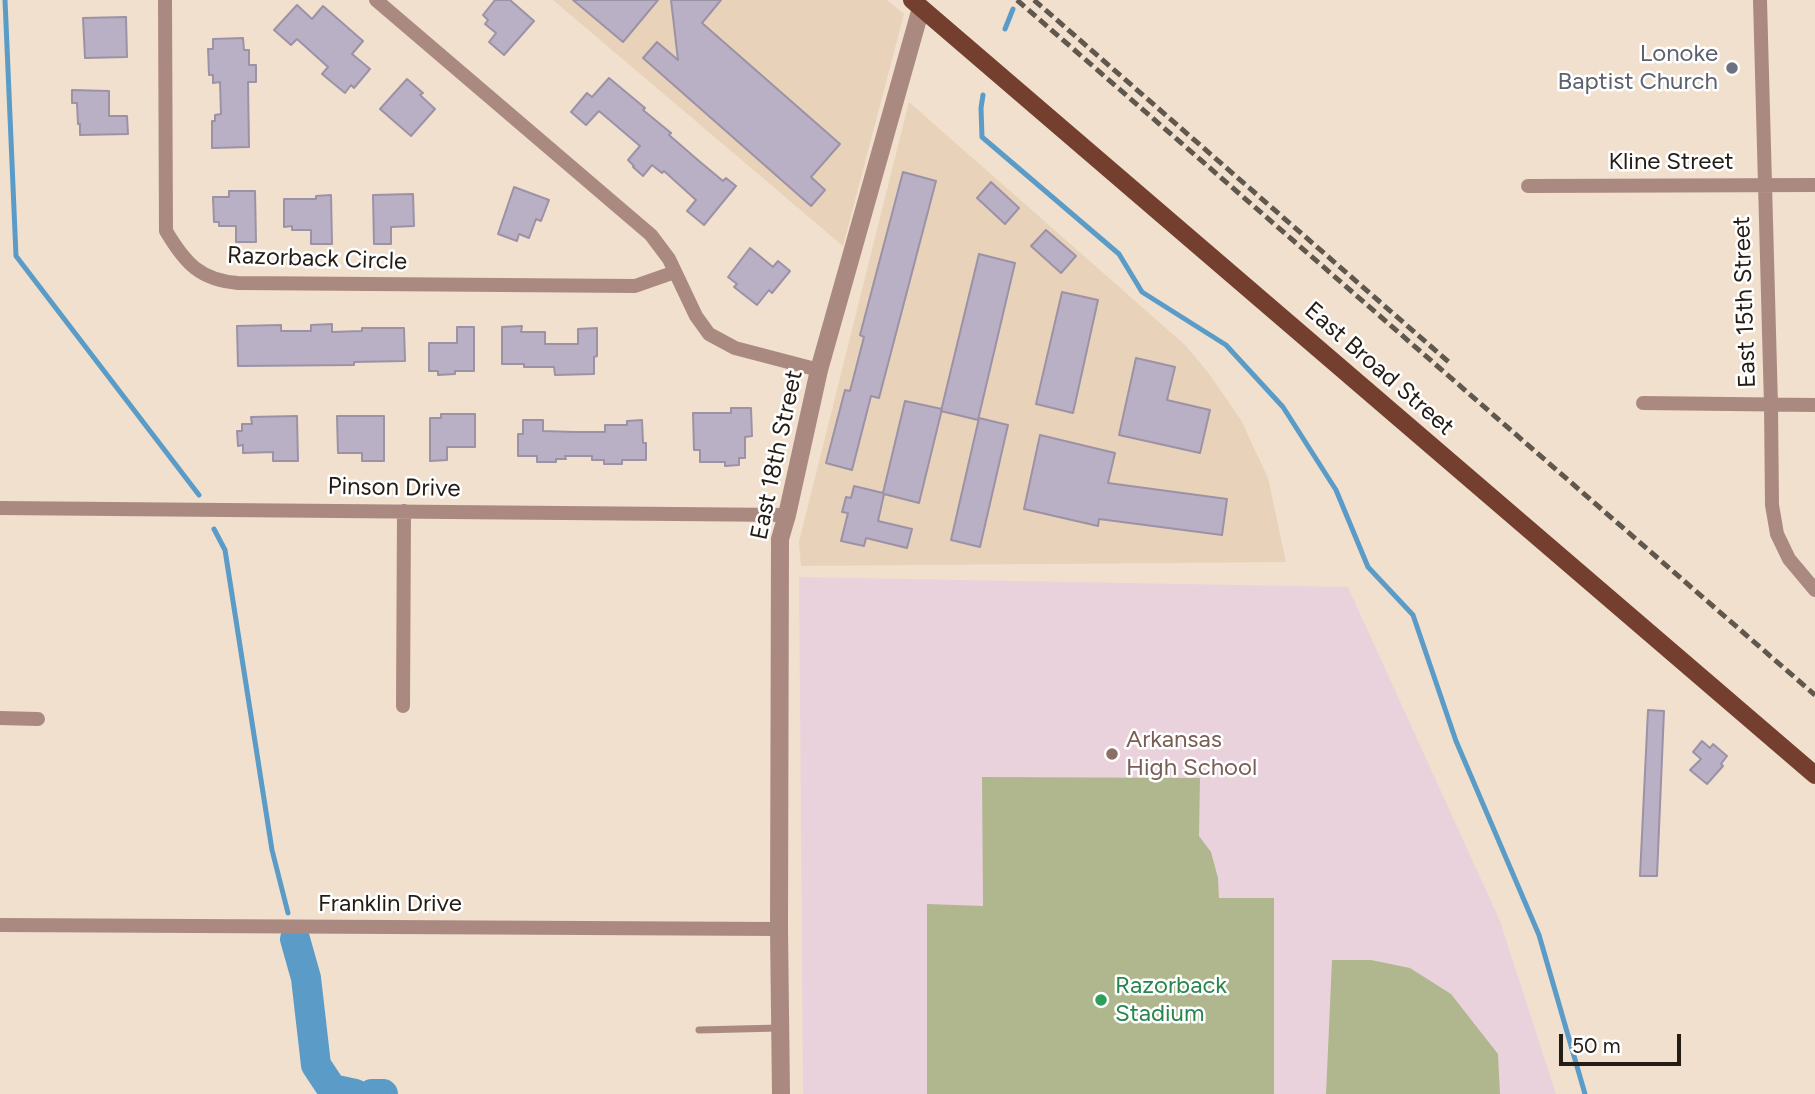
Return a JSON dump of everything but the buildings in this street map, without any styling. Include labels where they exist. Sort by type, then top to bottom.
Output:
[{"type":"main road","name":"East Broad Street","points":[[916,4],[1815,775]]},
{"type":"street","name":"Razorback Circle","points":[[165,0],[166,231],[179,253],[201,273],[221,282],[239,283],[635,286],[675,272]]},
{"type":"street","points":[[376,0],[651,234],[669,259],[696,316],[709,334],[735,348],[819,370]]},
{"type":"street","name":"East 15th Street","points":[[1760,0],[1772,505],[1777,534],[1789,559],[1815,590]]},
{"type":"street","name":"East 18th Street","points":[[781,1094],[780,539],[819,370],[916,4]]},
{"type":"street","name":"Kline Street","points":[[1528,186],[1815,185]]},
{"type":"street","points":[[1643,403],[1815,405]]},
{"type":"street","name":"Pinson Drive","points":[[0,508],[787,515]]},
{"type":"street","points":[[403,706],[404,511]]},
{"type":"street","points":[[0,718],[38,719]]},
{"type":"street","name":"Franklin Drive","points":[[0,925],[779,929]]},
{"type":"lane","points":[[699,1030],[780,1028]]},
{"type":"shaded area","points":[[553,0],[887,0],[904,14],[843,246]]},
{"type":"shaded area","points":[[909,102],[1184,344],[1207,371],[1241,420],[1268,478],[1286,562],[801,566],[799,542]]},
{"type":"shaded area","name":"Arkansas High School","points":[[799,577],[1348,587],[1500,921],[1556,1094],[803,1094]]},
{"type":"green space","name":"Razorback Stadium","points":[[982,777],[1200,778],[1199,836],[1211,852],[1218,878],[1219,898],[1274,898],[1274,1094],[927,1094],[927,904],[983,906]]},
{"type":"green space","points":[[1332,960],[1371,960],[1410,968],[1451,994],[1498,1054],[1500,1094],[1326,1094]]},
{"type":"waterway","points":[[5,0],[16,256],[199,495]]},
{"type":"waterway","points":[[1005,29],[1013,9]]},
{"type":"waterway","points":[[983,95],[982,137],[1119,254],[1142,292],[1226,345],[1283,407],[1336,490],[1368,567],[1413,615],[1456,741],[1539,935],[1585,1094]]},
{"type":"waterway","points":[[214,529],[225,550],[272,850],[288,913]]},
{"type":"waterway","points":[[295,939],[306,978],[316,1065],[332,1089],[355,1094]]},
{"type":"waterway","points":[[372,1094],[383,1094]]},
{"type":"railway","points":[[1017,0],[1815,695]]},
{"type":"railway","points":[[1034,0],[1451,364]]},
{"type":"place","name":"Lonoke Baptist Church","points":[[1732,68]]},
{"type":"place","name":"Arkansas High School","points":[[1112,754]]},
{"type":"place","name":"Razorback Stadium","points":[[1101,1000]]}]
